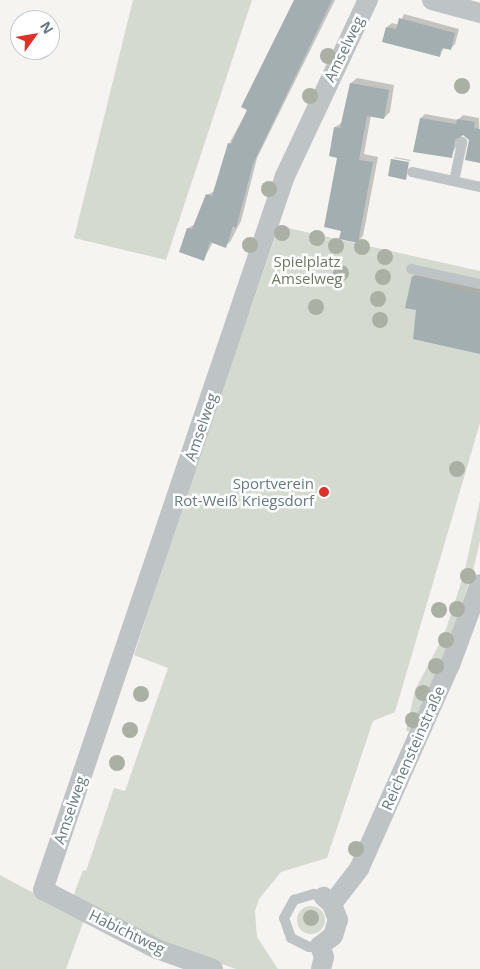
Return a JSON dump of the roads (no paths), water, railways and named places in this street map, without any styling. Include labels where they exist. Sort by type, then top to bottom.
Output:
[{"type":"street","name":"Amselweg","points":[[43,890],[285,176],[368,0]]},
{"type":"street","points":[[432,0],[480,13]]},
{"type":"street","name":"Reichensteinstraße","points":[[328,901],[359,869],[450,665],[479,589]]},
{"type":"street","name":"Habichtweg","points":[[43,890],[157,949],[213,969]]},
{"type":"street","points":[[321,969],[324,958],[320,946],[333,936],[338,920],[328,901]]},
{"type":"lane","points":[[454,181],[462,142]]},
{"type":"lane","points":[[412,172],[480,187]]},
{"type":"lane","points":[[411,269],[480,284]]},
{"type":"lane","points":[[320,946],[309,947],[291,938],[284,918],[294,900],[314,894],[328,901]]},
{"type":"place","name":"Sportverein Rot-Weiß Kriegsdorf","points":[[324,492]]},
{"type":"park label","name":"Spielplatz Amselweg","points":[[307,270]]}]
